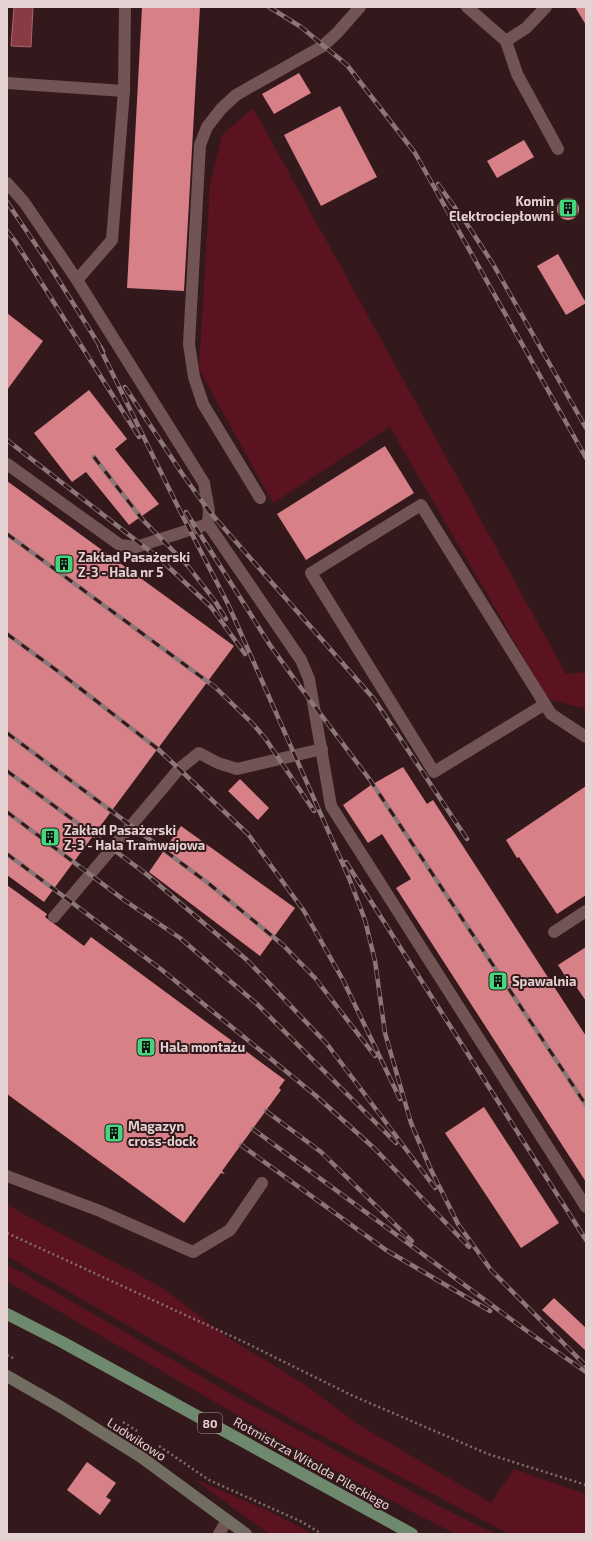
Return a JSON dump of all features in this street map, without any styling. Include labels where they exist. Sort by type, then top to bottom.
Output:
[{"type":"main road","name":"Rotmistrza Witolda Pileckiego","points":[[7,1314],[62,1342],[412,1534]]},
{"type":"street","points":[[77,280],[112,240],[124,91],[125,7]]},
{"type":"street","points":[[260,498],[203,404],[194,376],[189,344],[200,145],[207,127],[221,109],[236,95],[323,46],[337,33],[360,7]]},
{"type":"street","points":[[467,7],[506,41],[517,74],[558,149]]},
{"type":"street","points":[[506,41],[526,28],[546,7]]},
{"type":"street","points":[[7,83],[124,91]]},
{"type":"street","points":[[7,183],[24,202],[77,280],[204,483],[209,511],[208,524],[301,660],[310,679],[331,806],[586,1207]]},
{"type":"street","points":[[7,464],[120,545],[136,547],[208,524]]},
{"type":"street","points":[[545,704],[434,772],[311,574],[421,505],[545,704],[551,714],[586,737]]},
{"type":"street","points":[[54,917],[179,769],[199,753],[218,763],[237,769],[322,749]]},
{"type":"street","points":[[554,932],[586,911]]},
{"type":"street","points":[[7,1176],[100,1211],[193,1252],[230,1230],[262,1183]]},
{"type":"street","name":"Ludwikowo","points":[[7,1376],[61,1407],[141,1457],[246,1534]]},
{"type":"street","points":[[219,1534],[227,1520]]},
{"type":"path","points":[[7,1233],[244,1342],[350,1395],[488,1454],[586,1485]]},
{"type":"path","points":[[7,1355],[14,1359]]},
{"type":"path","points":[[122,1422],[140,1433]]},
{"type":"path","points":[[156,1444],[209,1480],[296,1519],[322,1534]]},
{"type":"shaded area","points":[[14,7],[33,7],[31,47],[11,46]]},
{"type":"shaded area","points":[[253,108],[566,674],[586,672],[586,709],[548,699],[390,427],[273,503],[199,369],[210,184],[222,135]]},
{"type":"shaded area","points":[[7,1205],[161,1287],[230,1339],[304,1384],[356,1423],[491,1503],[514,1469],[586,1494],[586,1534],[509,1534],[296,1422],[7,1256]]},
{"type":"shaded area","points":[[7,1264],[233,1395],[437,1505],[495,1534],[456,1534],[310,1457],[7,1281]]},
{"type":"shaded area","points":[[197,1480],[270,1512],[313,1534],[269,1534]]},
{"type":"building","points":[[142,7],[200,7],[184,291],[127,288]]},
{"type":"building","points":[[575,7],[586,7],[586,25]]},
{"type":"building","points":[[299,73],[311,93],[274,114],[262,94]]},
{"type":"building","points":[[340,106],[377,177],[321,206],[284,135]]},
{"type":"building","points":[[524,140],[534,157],[497,178],[487,161]]},
{"type":"building","name":"Komin Elektrociepłowni","points":[[568,198],[576,201],[579,209],[576,217],[568,220],[560,217],[557,209],[560,201]]},
{"type":"building","points":[[558,254],[586,303],[566,315],[537,266]]},
{"type":"building","points":[[7,313],[43,341],[7,390]]},
{"type":"building","points":[[89,390],[127,439],[115,449],[159,504],[129,525],[86,472],[72,482],[34,433]]},
{"type":"building","points":[[385,446],[414,493],[306,560],[277,514]]},
{"type":"building","name":"Zakład Pasażerski Z-3 - Hala nr 5","points":[[7,481],[234,646],[44,902],[7,875]]},
{"type":"building","points":[[403,767],[427,804],[433,800],[586,1036],[586,1182],[396,888],[411,879],[382,834],[368,843],[343,805],[371,785]]},
{"type":"building","points":[[240,779],[269,808],[258,820],[228,791]]},
{"type":"building","points":[[586,786],[586,895],[557,914],[506,840]]},
{"type":"building","points":[[181,826],[295,908],[260,956],[149,872]]},
{"type":"building","name":"Hala montażu","points":[[7,885],[47,914],[45,917],[84,946],[91,937],[285,1080],[279,1088],[281,1090],[222,1171],[225,1174],[221,1173],[184,1223],[7,1094]]},
{"type":"building","points":[[586,947],[586,1001],[575,985],[572,987],[558,965]]},
{"type":"building","points":[[484,1107],[559,1223],[521,1248],[445,1133]]},
{"type":"building","points":[[554,1298],[586,1328],[586,1351],[542,1310]]},
{"type":"building","points":[[87,1462],[116,1483],[106,1497],[111,1500],[100,1515],[67,1490]]},
{"type":"railway","points":[[269,7],[301,27],[347,65],[415,153],[586,458]]},
{"type":"railway","points":[[438,184],[493,264],[586,428]]},
{"type":"railway","points":[[7,202],[46,260],[103,351]]},
{"type":"railway","points":[[7,231],[15,241],[139,437]]},
{"type":"railway","points":[[99,346],[179,509],[228,604],[349,878],[365,920],[375,961],[385,1033],[411,1123],[431,1170],[458,1224],[491,1270],[586,1366]]},
{"type":"railway","points":[[125,387],[183,475],[209,511],[374,699],[467,839]]},
{"type":"railway","points":[[7,440],[160,559],[211,607],[245,654]]},
{"type":"railway","points":[[94,457],[142,519],[188,566],[215,601],[226,619]]},
{"type":"railway","points":[[186,512],[270,645],[370,780],[586,1105]]},
{"type":"railway","points":[[7,534],[215,687],[252,723],[265,738],[314,811]]},
{"type":"railway","points":[[7,634],[59,672],[158,749],[248,834],[304,911],[343,980],[400,1099]]},
{"type":"railway","points":[[7,733],[208,883],[283,945],[315,978],[375,1056]]},
{"type":"railway","points":[[7,771],[145,873],[247,960],[327,1044],[435,1188]]},
{"type":"railway","points":[[7,812],[124,900],[180,938],[258,1005],[396,1143]]},
{"type":"railway","points":[[7,854],[162,970],[315,1095],[374,1148],[469,1247]]},
{"type":"railway","points":[[346,862],[586,1240]]},
{"type":"railway","points":[[266,1111],[321,1152],[412,1241]]},
{"type":"railway","points":[[253,1129],[527,1331],[586,1372]]},
{"type":"railway","points":[[241,1145],[386,1250],[490,1311]]},
{"type":"place","name":"Komin Elektrociepłowni","points":[[568,208]]},
{"type":"place","name":"Zakład Pasażerski Z-3 - Hala nr 5","points":[[64,564]]},
{"type":"place","name":"Zakład Pasażerski Z-3 - Hala Tramwajowa","points":[[50,837]]},
{"type":"place","name":"Spawalnia","points":[[498,981]]},
{"type":"place","name":"Hala montażu","points":[[146,1047]]},
{"type":"place","name":"Magazyn cross-dock","points":[[114,1133]]}]
